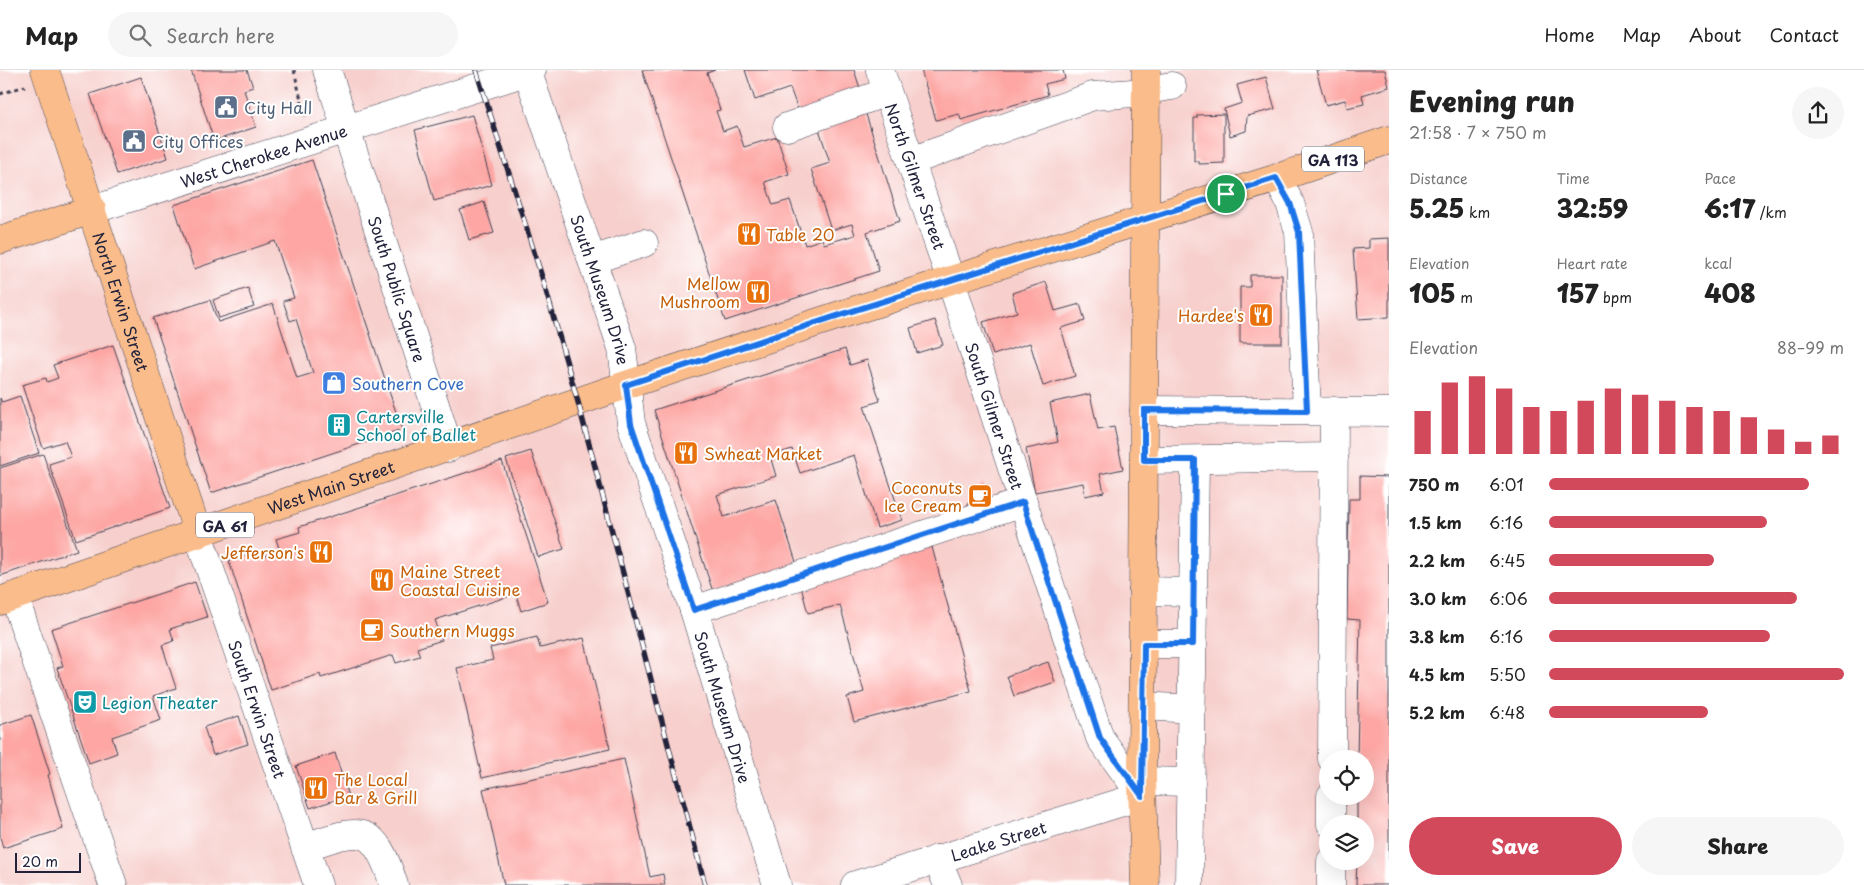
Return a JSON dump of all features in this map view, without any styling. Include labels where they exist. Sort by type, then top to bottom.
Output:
[{"type":"main road","name":"North Erwin Street","points":[[31,78],[92,210],[198,534]]},
{"type":"main road","points":[[1145,885],[1142,789],[1144,410],[1146,219],[1153,85]]},
{"type":"main road","name":"GA 113","points":[[1146,219],[1389,140]]},
{"type":"main road","name":"West Cherokee Avenue","points":[[0,240],[92,210]]},
{"type":"main road","name":"GA 61","points":[[626,385],[849,312],[1146,219]]},
{"type":"main road","name":"West Main Street","points":[[7,599],[449,448],[626,385]]},
{"type":"street","name":"South Public Square","points":[[327,70],[449,448]]},
{"type":"street","name":"West Cherokee Avenue","points":[[92,210],[347,130],[529,70]]},
{"type":"street","name":"South Museum Drive","points":[[529,70],[622,348],[631,424],[694,610],[777,885]]},
{"type":"street","points":[[786,127],[884,81]]},
{"type":"street","name":"North Gilmer Street","points":[[884,81],[951,281]]},
{"type":"street","points":[[911,161],[1093,96],[1153,85]]},
{"type":"street","points":[[1276,178],[1290,203],[1299,232],[1307,411]]},
{"type":"street","points":[[592,260],[644,243]]},
{"type":"street","name":"South Gilmer Street","points":[[951,281],[1100,738],[1142,789]]},
{"type":"street","points":[[1144,410],[1389,412]]},
{"type":"street","points":[[1332,750],[1334,411]]},
{"type":"street","points":[[1144,460],[1334,457]]},
{"type":"street","points":[[1189,885],[1195,460]]},
{"type":"street","points":[[694,610],[1023,502]]},
{"type":"street","name":"South Erwin Street","points":[[198,534],[318,885]]},
{"type":"street","points":[[1143,591],[1194,592]]},
{"type":"street","points":[[7,599],[113,885]]},
{"type":"street","points":[[1144,644],[1193,644]]},
{"type":"street","points":[[1143,706],[1192,709]]},
{"type":"street","name":"Leake Street","points":[[858,884],[937,860],[1142,789],[1191,782]]},
{"type":"street","points":[[305,847],[340,834],[361,834],[370,837],[382,852],[394,885]]},
{"type":"street","points":[[937,860],[948,885]]},
{"type":"street","points":[[1331,870],[1331,885]]},
{"type":"path","points":[[28,94],[31,78]]},
{"type":"path","points":[[0,94],[31,78]]},
{"type":"shaded area","points":[[0,70],[1389,70],[1389,885],[0,885]]},
{"type":"building","name":"City Hall","points":[[191,70],[247,70],[253,87],[244,90],[256,127],[214,141]]},
{"type":"building","points":[[642,70],[715,70],[707,73],[720,110],[716,111],[723,131],[737,126],[744,147],[777,137],[789,174],[765,182],[773,205],[790,200],[805,245],[822,239],[824,244],[855,235],[852,224],[831,230],[811,169],[830,163],[817,123],[864,108],[900,221],[867,232],[879,271],[725,321]]},
{"type":"building","points":[[745,70],[854,70],[862,94],[800,115],[790,88],[755,100]]},
{"type":"building","points":[[921,70],[1063,70],[1065,79],[1045,84],[1048,95],[961,120],[959,114],[936,120]]},
{"type":"building","points":[[1316,70],[1385,70],[1389,87],[1362,95],[1364,104],[1347,108],[1345,100],[1326,105]]},
{"type":"building","name":"City Offices","points":[[141,77],[168,158],[117,174],[90,94]]},
{"type":"building","points":[[1266,77],[1275,109],[1247,116],[1246,131],[1230,136],[1224,109],[1242,103],[1237,85]]},
{"type":"building","points":[[1224,114],[1224,163],[1199,164],[1199,161],[1194,161],[1194,118],[1197,118],[1197,115]]},
{"type":"building","points":[[472,115],[492,185],[434,201],[415,130]]},
{"type":"building","points":[[312,160],[402,430],[211,493],[153,318],[210,300],[218,322],[273,304],[297,378],[313,373],[296,319],[290,321],[283,301],[294,298],[275,241],[194,269],[174,205]]},
{"type":"building","points":[[484,202],[494,233],[469,240],[460,210]]},
{"type":"building","points":[[1389,238],[1389,317],[1358,319],[1353,249],[1369,248],[1369,239]]},
{"type":"building","name":"Hardee's","points":[[1250,275],[1282,275],[1282,343],[1240,343],[1240,287],[1250,287]]},
{"type":"building","points":[[1046,282],[1055,311],[1080,304],[1085,321],[1061,328],[1075,376],[1043,386],[1030,343],[993,355],[983,322],[1017,312],[1012,293]]},
{"type":"building","points":[[248,288],[254,307],[219,318],[213,300]]},
{"type":"building","points":[[935,320],[943,345],[917,353],[910,328]]},
{"type":"building","points":[[113,345],[170,508],[76,540],[49,464],[71,457],[65,441],[43,448],[22,385],[46,378],[47,382],[58,378],[53,365]]},
{"type":"building","points":[[845,349],[850,365],[867,360],[880,401],[864,406],[902,520],[877,528],[854,455],[800,473],[792,449],[770,456],[776,476],[717,495],[724,517],[776,500],[797,565],[713,592],[654,410]]},
{"type":"building","points":[[1090,394],[1098,430],[1114,427],[1123,469],[1100,474],[1104,492],[1085,496],[1083,483],[1035,492],[1026,449],[1058,442],[1050,403]]},
{"type":"building","points":[[20,396],[39,453],[0,466],[0,398],[2,402]]},
{"type":"building","points":[[531,451],[564,549],[538,557],[506,459]]},
{"type":"building","points":[[43,454],[77,550],[0,576],[0,468]]},
{"type":"building","points":[[502,461],[548,602],[521,611],[516,594],[435,620],[442,640],[417,648],[420,656],[396,663],[393,655],[321,678],[320,674],[271,690],[229,561],[253,553],[255,559],[280,551],[276,539],[300,532],[299,527]]},
{"type":"building","points":[[1360,476],[1389,477],[1389,885],[1356,885],[1357,870],[1374,870],[1374,815],[1357,815],[1357,805],[1374,805],[1374,750],[1357,750],[1360,620],[1347,619],[1349,499],[1360,499]]},
{"type":"building","name":"Coconuts Ice Cream","points":[[983,483],[990,509],[963,511]]},
{"type":"building","points":[[932,547],[971,691],[854,722],[847,697],[864,692],[840,605],[808,613],[800,583]]},
{"type":"building","points":[[195,582],[207,617],[170,629],[174,641],[162,645],[176,688],[153,696],[161,720],[112,737],[117,753],[89,763],[57,668],[63,666],[51,629]]},
{"type":"building","points":[[537,637],[540,648],[584,638],[610,749],[482,778],[457,668],[493,660],[490,648]]},
{"type":"building","points":[[1048,662],[1055,682],[1014,696],[1007,676]]},
{"type":"building","points":[[31,715],[50,774],[48,775],[63,829],[3,848],[0,837],[0,725]]},
{"type":"building","points":[[239,716],[248,744],[213,755],[204,727]]},
{"type":"building","points":[[335,753],[348,796],[310,808],[296,766]]},
{"type":"building","points":[[624,759],[650,877],[663,874],[665,885],[504,885],[483,789]]},
{"type":"railway","points":[[476,70],[542,277],[578,402],[705,885]]},
{"type":"place","name":"City Hall","points":[[226,107]]},
{"type":"place","name":"City Offices","points":[[134,141]]},
{"type":"place","name":"Table 20","points":[[749,234]]},
{"type":"place","name":"Mellow Mushroom","points":[[758,292]]},
{"type":"place","name":"Hardee's","points":[[1261,315]]},
{"type":"place","name":"Southern Cove","points":[[334,383]]},
{"type":"place","name":"Cartersville School of Ballet","points":[[339,425]]},
{"type":"place","name":"Swheat Market","points":[[686,453]]},
{"type":"place","name":"Coconuts Ice Cream","points":[[980,496]]},
{"type":"place","name":"Jefferson's","points":[[321,552]]},
{"type":"place","name":"Maine Street Coastal Cuisine","points":[[382,580]]},
{"type":"place","name":"Southern Muggs","points":[[372,630]]},
{"type":"place","name":"Legion Theater","points":[[85,702]]},
{"type":"place","name":"The Local Bar & Grill","points":[[316,788]]},
{"type":"route","points":[[1276,178],[1290,203],[1299,232],[1307,411],[1144,410],[1144,460],[1195,460],[1193,644],[1144,644],[1142,796],[1100,738],[1023,502],[694,610],[631,424],[626,385],[849,312],[1226,194],[1276,178]]}]
